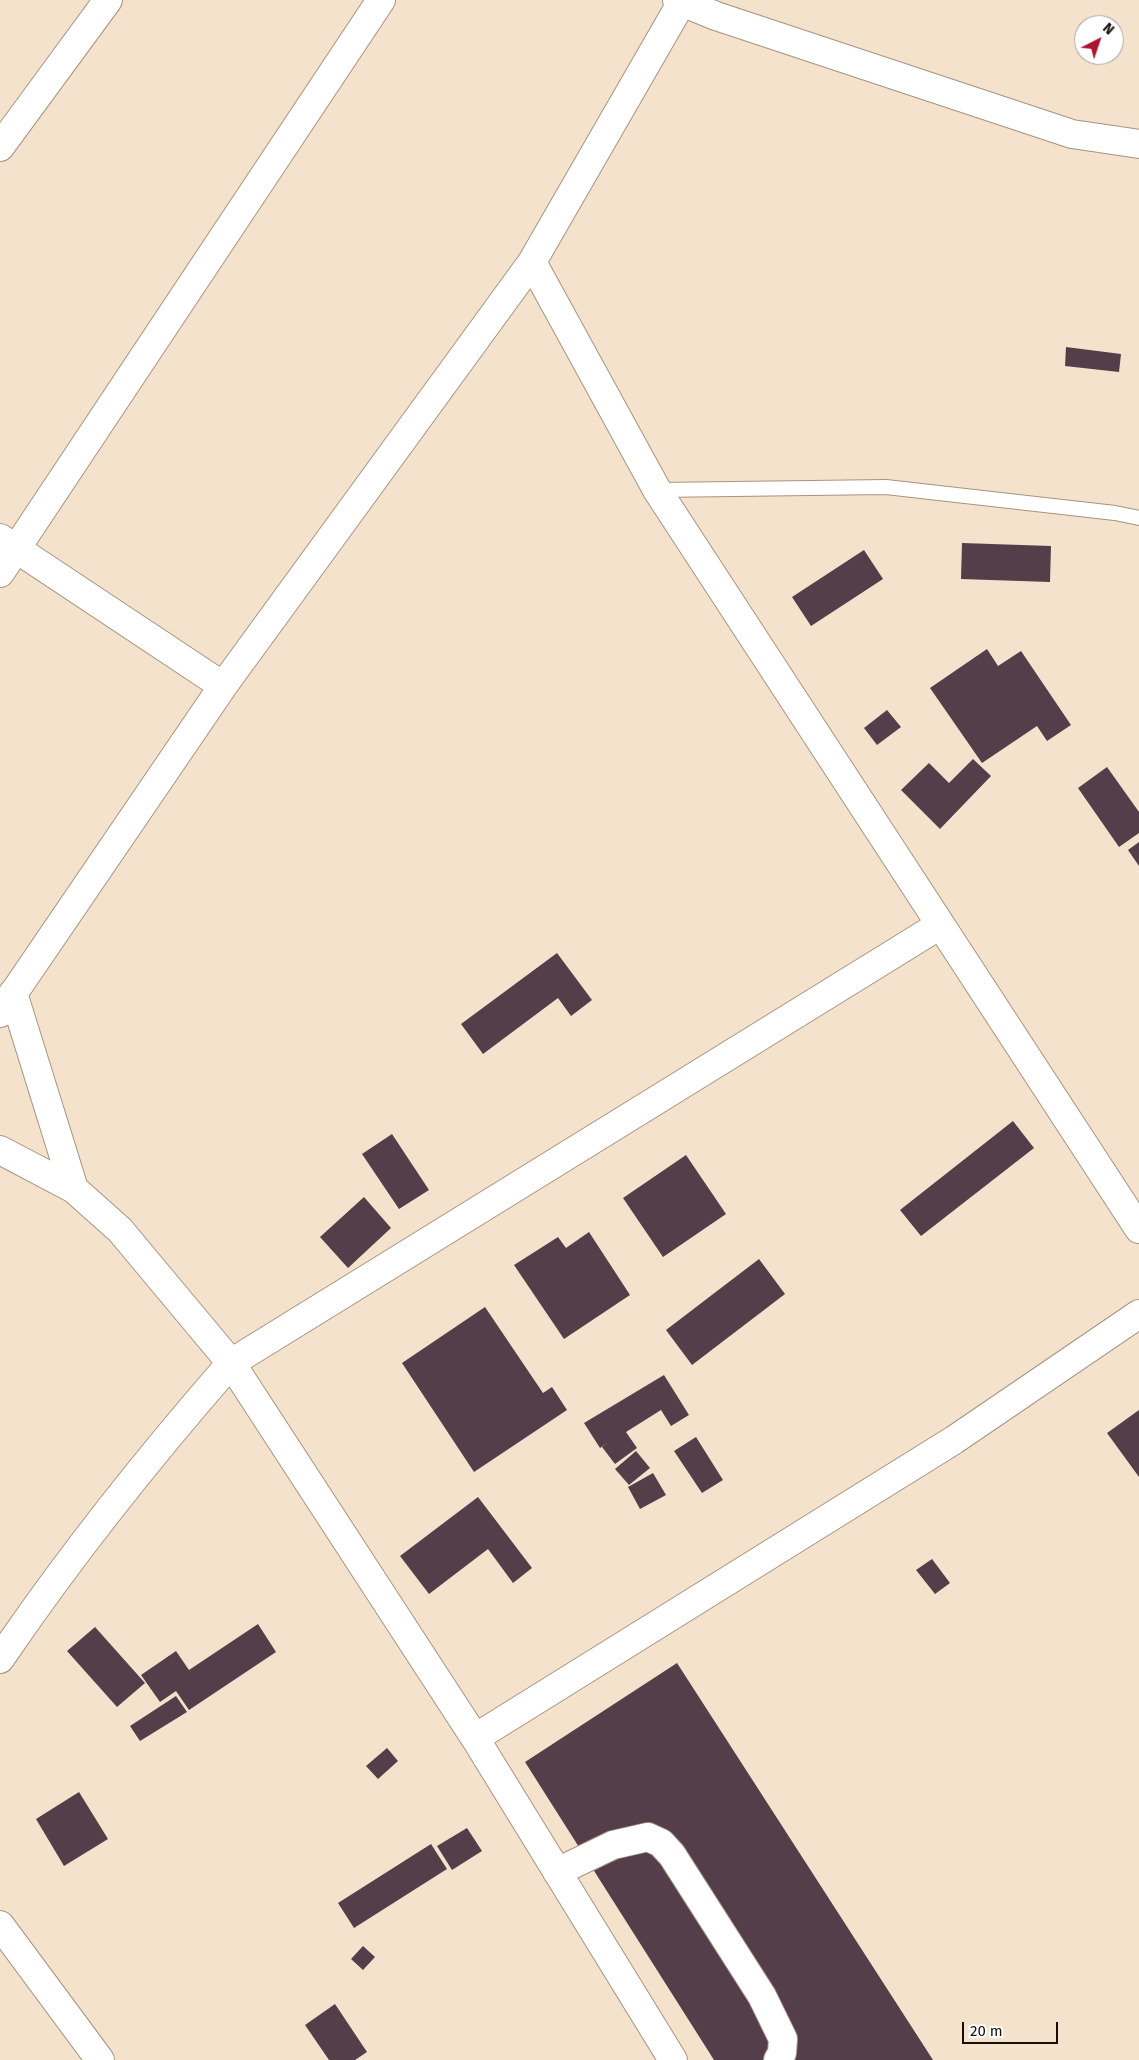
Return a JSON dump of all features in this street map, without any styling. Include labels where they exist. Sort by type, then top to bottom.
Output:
[{"type":"street","points":[[0,147],[108,0]]},
{"type":"street","points":[[0,573],[9,544],[381,0]]},
{"type":"street","points":[[74,1189],[7,1003],[223,686],[532,262],[681,0],[716,16],[1072,134],[1139,144]]},
{"type":"street","points":[[532,262],[657,490],[1139,1229]]},
{"type":"street","points":[[9,544],[223,686]]},
{"type":"street","points":[[0,1659],[33,1611],[167,1436],[231,1363],[940,925]]},
{"type":"street","points":[[0,1150],[74,1189],[120,1230],[231,1363],[475,1738],[673,2060]]},
{"type":"street","points":[[475,1738],[954,1440],[1139,1314]]},
{"type":"street","points":[[557,1872],[612,1845],[648,1837],[661,1844],[672,1855],[762,1996],[783,2039],[782,2053],[778,2060]]},
{"type":"street","points":[[0,1925],[100,2060]]},
{"type":"lane","points":[[657,490],[886,487],[1115,513],[1139,518]]},
{"type":"building","points":[[1066,347],[1121,354],[1119,372],[1065,366]]},
{"type":"building","points":[[962,543],[1051,546],[1050,582],[961,579]]},
{"type":"building","points":[[864,550],[883,579],[811,626],[792,597]]},
{"type":"building","points":[[987,649],[998,666],[1021,651],[1071,725],[1047,741],[1037,726],[982,763],[930,688]]},
{"type":"building","points":[[887,710],[901,727],[877,745],[864,728]]},
{"type":"building","points":[[973,759],[991,776],[940,829],[901,790],[929,763],[949,783]]},
{"type":"building","points":[[1107,767],[1139,812],[1139,833],[1119,847],[1078,788]]},
{"type":"building","points":[[1139,842],[1139,866],[1128,850]]},
{"type":"building","points":[[557,953],[592,1000],[571,1016],[558,998],[483,1054],[461,1024]]},
{"type":"building","points":[[1013,1121],[1034,1148],[921,1236],[900,1210]]},
{"type":"building","points":[[392,1134],[429,1190],[399,1209],[362,1154]]},
{"type":"building","points":[[686,1155],[726,1214],[663,1257],[623,1198]]},
{"type":"building","points":[[364,1197],[391,1228],[348,1268],[320,1237]]},
{"type":"building","points":[[589,1232],[630,1295],[564,1339],[514,1265],[558,1237],[566,1248]]},
{"type":"building","points":[[759,1259],[785,1294],[692,1365],[666,1330]]},
{"type":"building","points":[[485,1307],[543,1393],[552,1387],[567,1410],[474,1472],[402,1363]]},
{"type":"building","points":[[664,1375],[689,1415],[671,1426],[661,1410],[626,1432],[637,1448],[615,1464],[602,1447],[609,1442],[600,1448],[584,1423]]},
{"type":"building","points":[[1139,1410],[1139,1477],[1107,1433]]},
{"type":"building","points":[[696,1437],[723,1480],[702,1493],[674,1451]]},
{"type":"building","points":[[636,1451],[650,1468],[629,1485],[615,1469]]},
{"type":"building","points":[[653,1473],[666,1495],[640,1509],[628,1487]]},
{"type":"building","points":[[478,1497],[532,1568],[513,1583],[488,1549],[429,1594],[400,1556]]},
{"type":"building","points":[[932,1559],[950,1583],[935,1594],[916,1570]]},
{"type":"building","points":[[258,1624],[276,1652],[189,1710],[176,1691],[160,1702],[141,1675],[176,1651],[189,1670]]},
{"type":"building","points":[[95,1627],[145,1683],[117,1707],[67,1651]]},
{"type":"building","points":[[677,1663],[933,2060],[714,2060],[525,1762]]},
{"type":"building","points":[[176,1696],[187,1712],[140,1741],[130,1726]]},
{"type":"building","points":[[387,1748],[398,1761],[378,1779],[366,1766]]},
{"type":"building","points":[[79,1792],[108,1839],[64,1866],[36,1819]]},
{"type":"building","points":[[467,1828],[482,1851],[452,1870],[437,1846]]},
{"type":"building","points":[[431,1844],[447,1869],[354,1928],[338,1903]]},
{"type":"building","points":[[363,1946],[375,1957],[363,1970],[351,1959]]},
{"type":"building","points":[[335,2004],[367,2052],[355,2060],[329,2060],[305,2025]]}]
